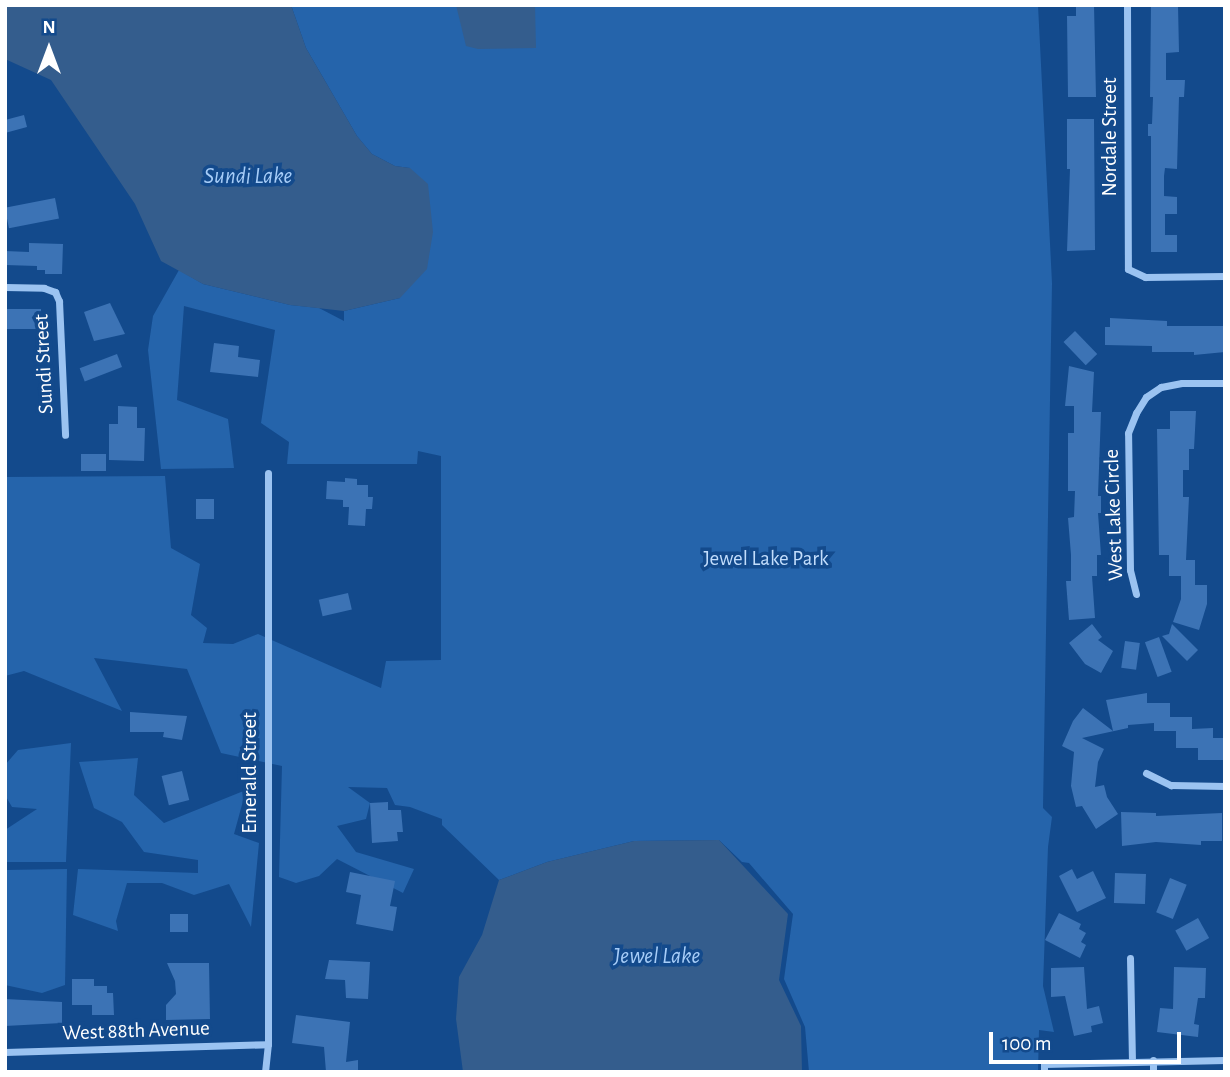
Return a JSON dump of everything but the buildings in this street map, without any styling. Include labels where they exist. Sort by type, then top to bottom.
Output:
[{"type":"street","name":"Nordale Street","points":[[1127,5],[1128,268],[1145,277],[1225,276]]},
{"type":"street","name":"Sundi Street","points":[[5,287],[44,288],[55,292],[59,301],[65,435]]},
{"type":"street","name":"West Lake Circle","points":[[1136,594],[1130,570],[1128,433],[1146,397],[1161,387],[1182,383],[1225,383]]},
{"type":"street","name":"Emerald Street","points":[[265,1072],[268,1044],[268,473]]},
{"type":"street","points":[[1146,773],[1171,785],[1225,786]]},
{"type":"street","points":[[1130,958],[1132,1060]]},
{"type":"street","name":"West 88th Avenue","points":[[5,1052],[268,1044]]},
{"type":"street","points":[[1044,1068],[1132,1060],[1225,1060]]},
{"type":"street","points":[[1153,1060],[1153,1072]]},
{"type":"green space","name":"Jewel Lake Park","points":[[291,5],[1038,5],[1052,283],[1043,808],[1052,817],[1048,847],[1043,986],[1054,1032],[1039,1030],[1038,1072],[809,1072],[805,1027],[784,979],[793,914],[749,863],[742,862],[719,840],[634,841],[547,862],[499,880],[442,825],[442,819],[410,807],[395,805],[387,788],[348,787],[370,803],[366,819],[337,826],[356,852],[414,869],[403,893],[337,859],[319,876],[296,883],[279,877],[282,766],[221,753],[187,669],[94,658],[122,711],[24,671],[5,676],[5,477],[165,476],[171,548],[200,564],[191,615],[207,628],[203,643],[233,644],[258,634],[381,688],[386,661],[441,660],[441,456],[418,451],[417,464],[287,464],[289,442],[261,423],[275,330],[184,306],[177,400],[228,419],[234,468],[161,469],[148,350],[153,316],[179,270],[203,284],[290,305],[319,308],[344,321],[344,311],[400,298],[410,168],[395,166],[372,154],[357,136],[306,48]]},
{"type":"green space","points":[[71,743],[66,862],[5,862],[5,830],[37,809],[12,807],[5,795],[5,765],[18,750]]},
{"type":"green space","points":[[138,758],[134,795],[164,823],[246,790],[234,834],[259,843],[251,927],[229,884],[194,895],[162,883],[127,883],[116,921],[118,931],[73,915],[78,869],[198,873],[198,860],[144,852],[122,822],[94,808],[79,762]]},
{"type":"green space","points":[[67,869],[65,985],[42,993],[5,985],[5,870]]},
{"type":"water","name":"Sundi Lake","points":[[5,5],[291,5],[306,48],[357,136],[372,154],[395,166],[410,168],[428,184],[433,232],[427,269],[400,298],[344,311],[290,305],[203,284],[161,261],[135,204],[51,80],[5,59]]},
{"type":"water","points":[[456,5],[535,5],[536,48],[478,49],[466,46]]},
{"type":"water","name":"Jewel Lake","points":[[719,840],[788,914],[779,980],[801,1026],[802,1072],[463,1072],[456,1019],[459,977],[482,935],[499,880],[547,862],[634,841]]}]
